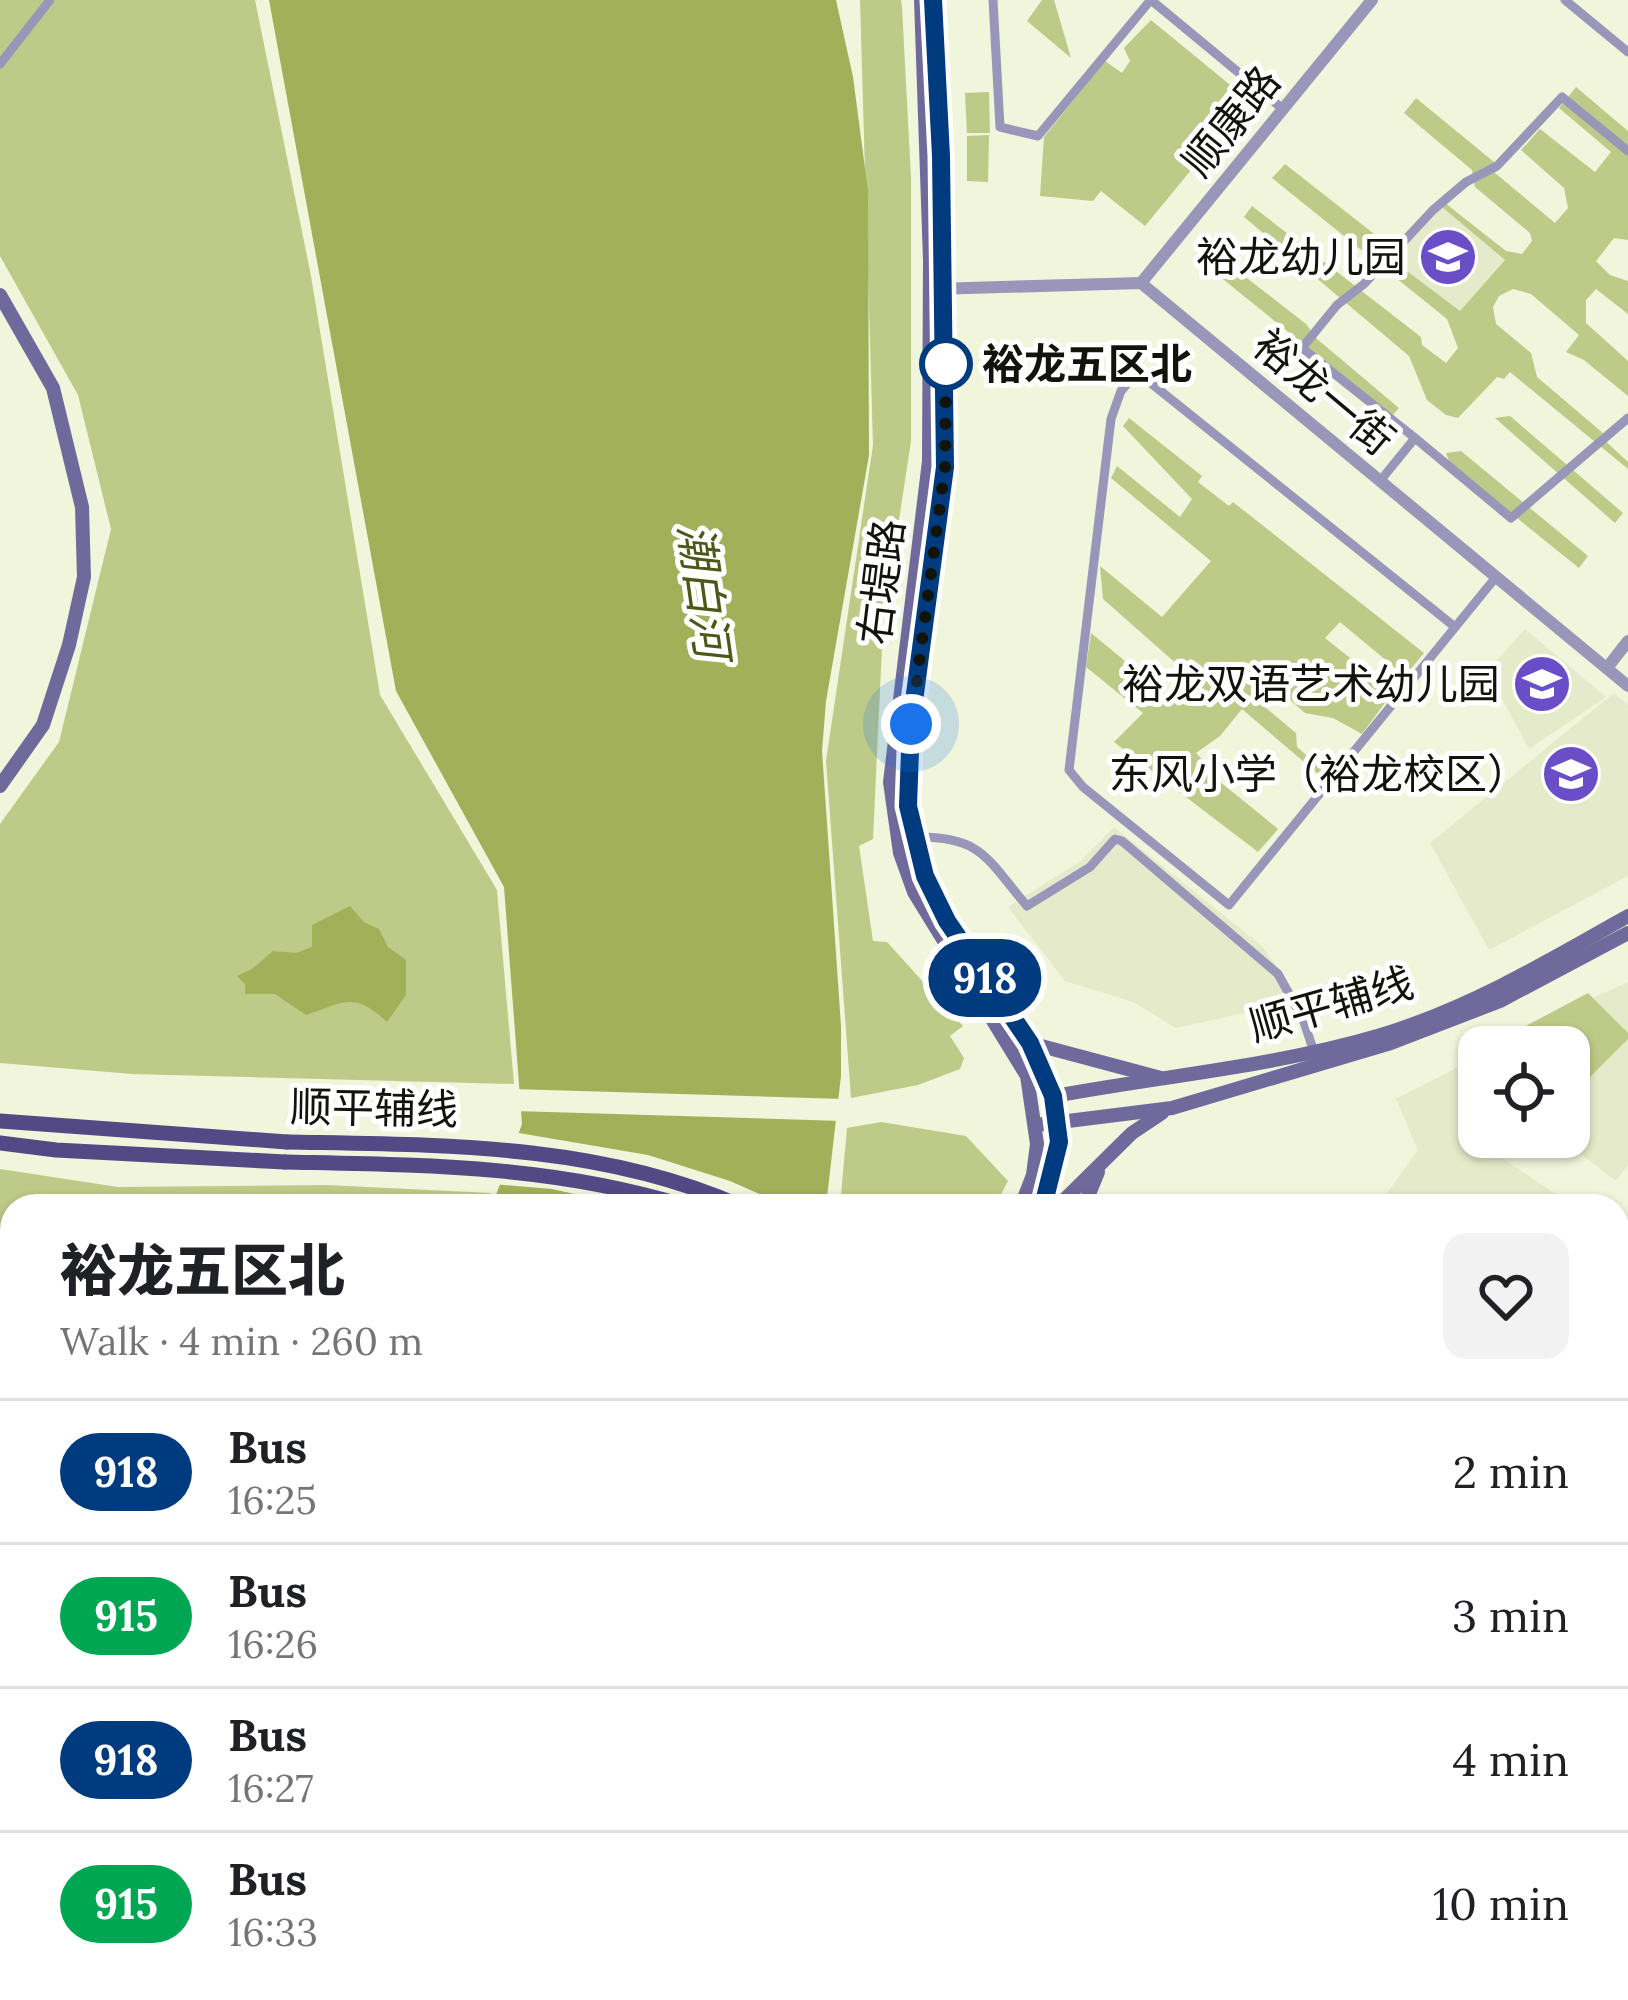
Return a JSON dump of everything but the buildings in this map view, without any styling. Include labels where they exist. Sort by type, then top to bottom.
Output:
[{"type":"main road","name":"右堤路","points":[[921,0],[945,467],[909,741],[908,806],[925,876],[947,921],[1030,1043],[1053,1096],[1059,1121],[1047,1194]]},
{"type":"main road","name":"右堤路","points":[[934,0],[937,289],[929,461],[890,782],[893,819],[914,892],[1028,1076],[1036,1125],[1033,1175],[1026,1194]]},
{"type":"main road","points":[[0,295],[53,388],[82,507],[84,577],[69,645],[43,725],[0,786]]},
{"type":"main road","name":"顺平辅线","points":[[1036,1125],[1172,1108],[1385,1034],[1504,986],[1628,916]]},
{"type":"main road","name":"顺平辅线","points":[[1033,1101],[1391,1043],[1500,1000],[1628,933]]},
{"type":"main road","points":[[1030,1043],[1171,1080]]},
{"type":"main road","points":[[1070,1194],[1132,1133],[1172,1108]]},
{"type":"main road","name":"顺平辅线","points":[[0,1121],[287,1142],[478,1146],[542,1153],[667,1180],[706,1194]]},
{"type":"main road","name":"顺平辅线","points":[[0,1144],[285,1162],[477,1166],[647,1194]]},
{"type":"main road","points":[[1089,1194],[1104,1160]]},
{"type":"street","points":[[0,64],[50,0]]},
{"type":"street","points":[[993,0],[1000,127],[1037,136],[1150,1],[1284,110]]},
{"type":"street","name":"顺康路","points":[[1141,284],[1372,0]]},
{"type":"street","points":[[1565,0],[1628,52]]},
{"type":"street","points":[[1628,151],[1562,97],[1497,166],[1466,182],[1433,210],[1364,284],[1336,305],[1303,348],[1511,518],[1628,418]]},
{"type":"street","points":[[937,289],[1141,284]]},
{"type":"street","name":"裕龙一街","points":[[1141,284],[1628,686]]},
{"type":"street","points":[[1456,627],[1137,372],[1121,392],[1111,419],[1070,770],[1083,788],[1229,904],[1456,627],[1496,577]]},
{"type":"street","points":[[1380,481],[1415,438]]},
{"type":"street","points":[[1607,668],[1628,641]]},
{"type":"street","points":[[914,837],[960,839],[974,845],[1028,906],[1090,867],[1115,839],[1122,841],[1278,974],[1304,1019],[1316,1058]]},
{"type":"shaded area","points":[[0,0],[255,0],[311,276],[380,695],[497,890],[514,1084],[132,1074],[0,1063],[0,824],[59,742],[111,529],[78,395],[0,256]]},
{"type":"shaded area","points":[[860,0],[901,0],[902,7],[911,178],[911,441],[883,625],[873,839],[859,846],[873,941],[887,942],[963,1026],[950,1036],[964,1058],[960,1069],[918,1085],[851,1098],[826,761],[873,445]]},
{"type":"shaded area","points":[[1042,0],[1054,0],[1071,58],[1027,21]]},
{"type":"shaded area","points":[[1151,20],[1235,89],[1243,107],[1145,226],[1101,191],[1093,201],[1040,196],[1044,137],[1105,61],[1122,73],[1130,61],[1124,48]]},
{"type":"shaded area","points":[[1576,87],[1628,131],[1628,240],[1614,238],[1596,261],[1610,275],[1628,281],[1628,314],[1596,289],[1586,300],[1586,323],[1628,361],[1628,396],[1584,360],[1566,352],[1579,335],[1531,294],[1513,289],[1499,296],[1493,307],[1496,324],[1531,353],[1537,377],[1603,433],[1600,436],[1628,462],[1628,469],[1510,372],[1504,379],[1497,377],[1458,418],[1446,415],[1427,400],[1409,356],[1244,217],[1252,206],[1421,337],[1422,345],[1446,363],[1458,348],[1447,319],[1272,178],[1285,164],[1392,248],[1387,256],[1460,311],[1505,260],[1442,207],[1445,203],[1506,251],[1522,254],[1532,241],[1530,233],[1475,187],[1472,170],[1404,113],[1416,98],[1494,162],[1495,173],[1555,223],[1568,208],[1564,188],[1521,150],[1540,129],[1595,172],[1611,152],[1559,108]]},
{"type":"shaded area","points":[[989,92],[990,133],[967,133],[965,93]]},
{"type":"shaded area","points":[[989,135],[988,182],[967,181],[967,136]]},
{"type":"shaded area","name":"裕龙幼儿园","points":[[1442,207],[1505,260],[1459,312],[1394,261],[1396,253]]},
{"type":"shaded area","points":[[1212,251],[1306,324],[1317,339],[1399,408],[1392,416],[1203,263]]},
{"type":"shaded area","points":[[1510,416],[1623,513],[1615,523],[1495,418]]},
{"type":"shaded area","points":[[1129,418],[1202,476],[1198,482],[1229,506],[1233,502],[1424,653],[1405,676],[1340,622],[1325,638],[1393,692],[1362,734],[1333,718],[1305,713],[1267,680],[1254,698],[1296,733],[1297,747],[1327,773],[1325,780],[1242,709],[1220,736],[1196,753],[1210,767],[1208,772],[1278,829],[1258,852],[1114,742],[1143,713],[1086,667],[1091,633],[1170,698],[1188,674],[1103,599],[1100,566],[1162,617],[1211,561],[1111,478],[1117,466],[1180,517],[1192,499],[1123,426]]},
{"type":"shaded area","points":[[1461,451],[1588,556],[1579,568],[1450,464],[1446,453]]},
{"type":"shaded area","name":"裕龙双语艺术幼儿园","points":[[1525,629],[1606,697],[1529,749],[1487,671]]},
{"type":"shaded area","name":"东风小学（裕龙校区）","points":[[1614,693],[1628,705],[1628,876],[1489,950],[1430,843]]},
{"type":"shaded area","points":[[1114,827],[1262,946],[1300,1001],[1176,1028],[1133,1002],[1065,981],[1008,907],[1082,860]]},
{"type":"shaded area","points":[[1628,982],[1628,1165],[1616,1181],[1586,1158],[1590,1158],[1590,1026],[1531,1026]]},
{"type":"shaded area","points":[[1588,993],[1628,1033],[1628,1039],[1590,1077],[1590,1026],[1526,1026]]},
{"type":"shaded area","points":[[1458,1067],[1458,1158],[1502,1158],[1556,1194],[1386,1194],[1418,1150],[1396,1099]]},
{"type":"shaded area","points":[[881,1122],[966,1136],[1008,1181],[1001,1194],[841,1194],[847,1128]]},
{"type":"shaded area","points":[[0,1169],[118,1187],[327,1185],[490,1194],[0,1194]]},
{"type":"water","name":"潮白河","points":[[269,0],[836,0],[853,77],[868,191],[869,455],[826,701],[822,751],[841,1026],[841,1076],[827,1194],[496,1194],[522,1124],[504,887],[396,691]]},
{"type":"water","points":[[350,906],[406,960],[406,995],[387,1022],[357,1003],[340,1003],[306,1015],[275,994],[245,994],[245,984],[237,976],[273,951],[296,953],[312,947],[312,925]]},
{"type":"pier","points":[[513,1089],[844,1099],[842,1121],[515,1111]]},
{"type":"pier","points":[[513,1132],[648,1155],[760,1194],[574,1194],[492,1184]]},
{"type":"bus line","name":"918","points":[[933,0],[946,338],[945,467],[911,724],[908,806],[925,876],[947,921],[1030,1043],[1053,1096],[1059,1142],[1047,1194]]},
{"type":"place","name":"裕龙幼儿园","points":[[1448,257]]},
{"type":"place","name":"裕龙五区北","points":[[946,364]]},
{"type":"place","name":"裕龙双语艺术幼儿园","points":[[1542,684]]},
{"type":"place","name":"东风小学（裕龙校区）","points":[[1571,774]]},
{"type":"route","points":[[911,724],[945,467],[946,364]]}]
